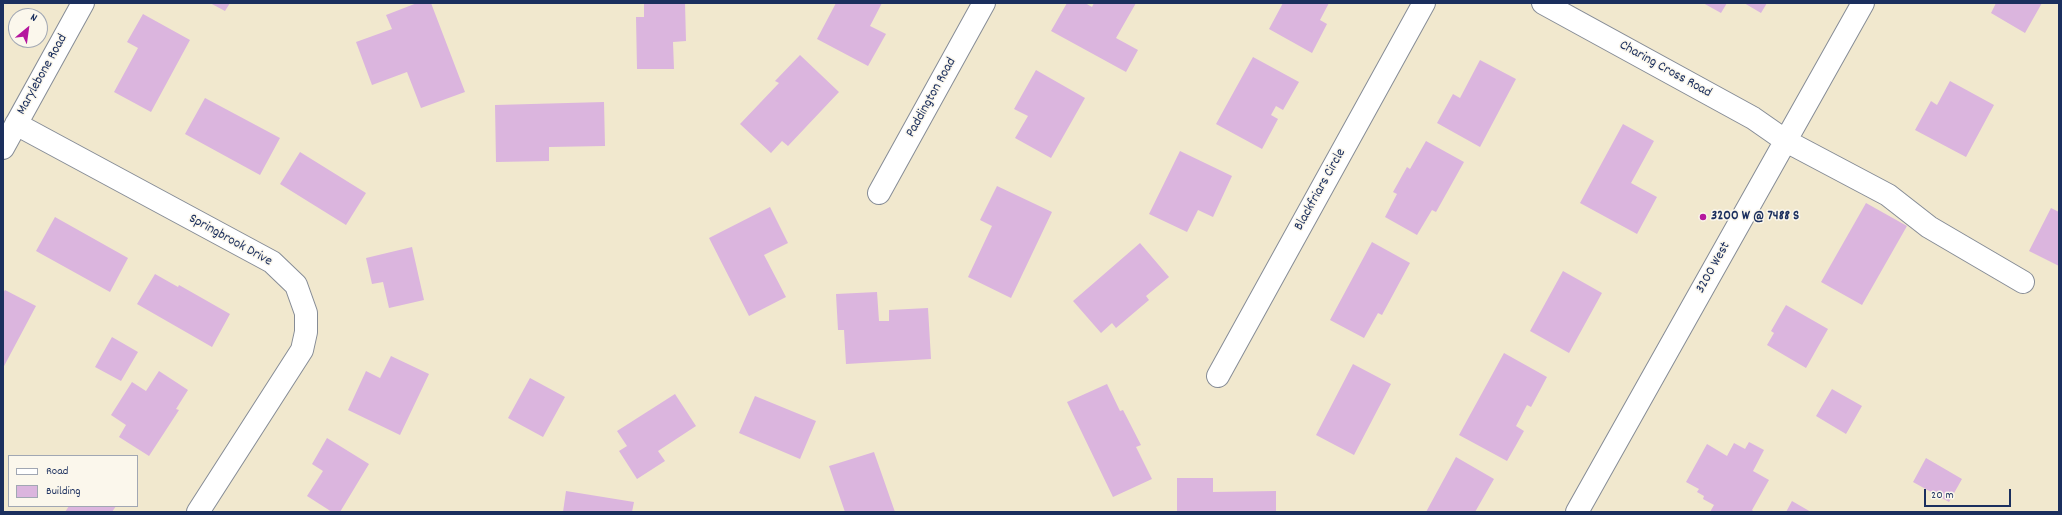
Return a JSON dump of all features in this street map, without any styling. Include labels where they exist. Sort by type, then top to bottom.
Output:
[{"type":"street","name":"Marylebone Road","points":[[3,148],[83,3]]},
{"type":"street","name":"Paddington Road","points":[[879,193],[984,3]]},
{"type":"street","name":"Blackfriars Circle","points":[[1218,376],[1424,3]]},
{"type":"street","name":"Charing Cross Road","points":[[1543,3],[1753,118],[1786,141],[1888,195],[1930,227],[2023,282]]},
{"type":"street","name":"3200 West","points":[[1577,512],[1863,3]]},
{"type":"street","name":"Springbrook Drive","points":[[16,124],[272,262],[296,285],[306,313],[306,332],[302,350],[198,512]]},
{"type":"building","points":[[210,3],[230,3],[225,11]]},
{"type":"building","points":[[417,3],[431,3],[465,92],[421,108],[407,72],[372,85],[356,42],[392,29],[386,15]]},
{"type":"building","points":[[644,3],[685,3],[686,41],[673,42],[674,69],[637,69],[636,17],[644,17]]},
{"type":"building","points":[[836,3],[882,3],[870,26],[886,34],[868,66],[817,39]]},
{"type":"building","points":[[1067,3],[1085,3],[1092,7],[1094,3],[1136,3],[1116,38],[1138,50],[1126,72],[1051,31]]},
{"type":"building","points":[[1283,3],[1329,3],[1320,20],[1327,24],[1312,53],[1269,29]]},
{"type":"building","points":[[1703,3],[1727,3],[1721,13]]},
{"type":"building","points":[[1744,3],[1767,3],[1761,13]]},
{"type":"building","points":[[1996,3],[2042,3],[2025,33],[1991,13]]},
{"type":"building","points":[[143,14],[190,40],[151,112],[114,92],[138,48],[127,42]]},
{"type":"building","points":[[800,55],[839,92],[788,146],[782,141],[771,153],[740,124],[779,83],[775,81]]},
{"type":"building","points":[[1253,57],[1299,82],[1283,110],[1276,106],[1271,115],[1278,119],[1262,149],[1216,124]]},
{"type":"building","points":[[1480,60],[1516,79],[1480,147],[1437,123],[1453,94],[1460,98]]},
{"type":"building","points":[[1036,70],[1085,98],[1051,158],[1015,138],[1028,116],[1014,109]]},
{"type":"building","points":[[1950,81],[1994,105],[1966,157],[1915,130],[1931,101],[1937,105]]},
{"type":"building","points":[[205,98],[280,138],[260,175],[185,134]]},
{"type":"building","points":[[604,102],[605,146],[549,147],[549,161],[496,162],[495,105]]},
{"type":"building","points":[[1623,124],[1654,141],[1631,183],[1657,197],[1637,234],[1580,203]]},
{"type":"building","points":[[1426,141],[1464,162],[1436,212],[1432,210],[1417,235],[1385,217],[1397,194],[1393,192],[1407,167],[1410,169]]},
{"type":"building","points":[[1180,151],[1232,176],[1213,217],[1198,210],[1187,232],[1149,214]]},
{"type":"building","points":[[300,152],[366,193],[346,225],[280,184]]},
{"type":"building","points":[[997,186],[1052,212],[1011,298],[968,277],[992,226],[980,220]]},
{"type":"building","points":[[1866,203],[1907,226],[1862,305],[1821,282]]},
{"type":"building","points":[[770,207],[788,243],[764,255],[786,297],[749,316],[709,238]]},
{"type":"building","points":[[2051,208],[2059,212],[2059,266],[2029,251]]},
{"type":"building","points":[[55,217],[128,258],[110,292],[36,251]]},
{"type":"building","points":[[1372,242],[1410,263],[1382,315],[1378,313],[1364,338],[1330,320]]},
{"type":"building","points":[[1140,243],[1169,277],[1146,296],[1149,300],[1116,328],[1112,323],[1101,333],[1073,301]]},
{"type":"building","points":[[412,247],[424,300],[389,308],[383,282],[372,284],[366,258]]},
{"type":"building","points":[[1563,271],[1602,293],[1569,353],[1530,331]]},
{"type":"building","points":[[155,274],[178,287],[179,285],[230,314],[212,347],[137,304]]},
{"type":"building","points":[[5,290],[36,306],[3,368],[3,293]]},
{"type":"building","points":[[877,292],[879,321],[889,321],[889,310],[928,308],[931,359],[846,364],[844,330],[838,330],[836,294]]},
{"type":"building","points":[[1786,305],[1828,329],[1806,368],[1767,345],[1774,333],[1771,331]]},
{"type":"building","points":[[112,337],[138,352],[121,381],[95,367]]},
{"type":"building","points":[[1504,353],[1547,377],[1531,407],[1527,405],[1516,426],[1524,431],[1507,461],[1459,435]]},
{"type":"building","points":[[391,356],[429,374],[400,435],[348,410],[366,371],[380,378]]},
{"type":"building","points":[[1353,364],[1391,384],[1354,455],[1316,435]]},
{"type":"building","points":[[159,371],[188,390],[176,409],[179,410],[149,456],[119,437],[126,425],[111,415],[132,382],[146,391]]},
{"type":"building","points":[[530,378],[565,397],[543,437],[508,418]]},
{"type":"building","points":[[1107,384],[1120,411],[1123,410],[1141,445],[1136,447],[1152,479],[1113,497],[1067,402]]},
{"type":"building","points":[[1832,389],[1862,406],[1846,434],[1816,416]]},
{"type":"building","points":[[675,394],[696,426],[658,451],[665,461],[637,479],[619,451],[627,446],[617,431]]},
{"type":"building","points":[[755,396],[816,421],[800,459],[739,433]]},
{"type":"building","points":[[327,438],[369,464],[340,512],[332,512],[307,496],[323,471],[312,464]]},
{"type":"building","points":[[1749,442],[1764,450],[1753,471],[1769,480],[1752,510],[1754,512],[1710,512],[1714,505],[1703,499],[1704,496],[1697,492],[1699,489],[1686,482],[1707,444],[1727,456],[1734,443],[1745,449]]},
{"type":"building","points":[[874,452],[895,512],[845,512],[829,466]]},
{"type":"building","points":[[1456,457],[1494,479],[1475,512],[1426,512]]},
{"type":"building","points":[[1926,458],[1962,479],[1949,502],[1913,482]]},
{"type":"building","points":[[1177,478],[1213,478],[1213,492],[1276,491],[1276,512],[1177,512]]},
{"type":"building","points":[[566,491],[634,502],[632,512],[563,512]]},
{"type":"building","points":[[1792,501],[1811,512],[1786,512]]},
{"type":"building","points":[[68,507],[115,507],[112,512],[65,512]]},
{"type":"place","name":"3200 W @ 7488 S","points":[[1703,217]]}]
